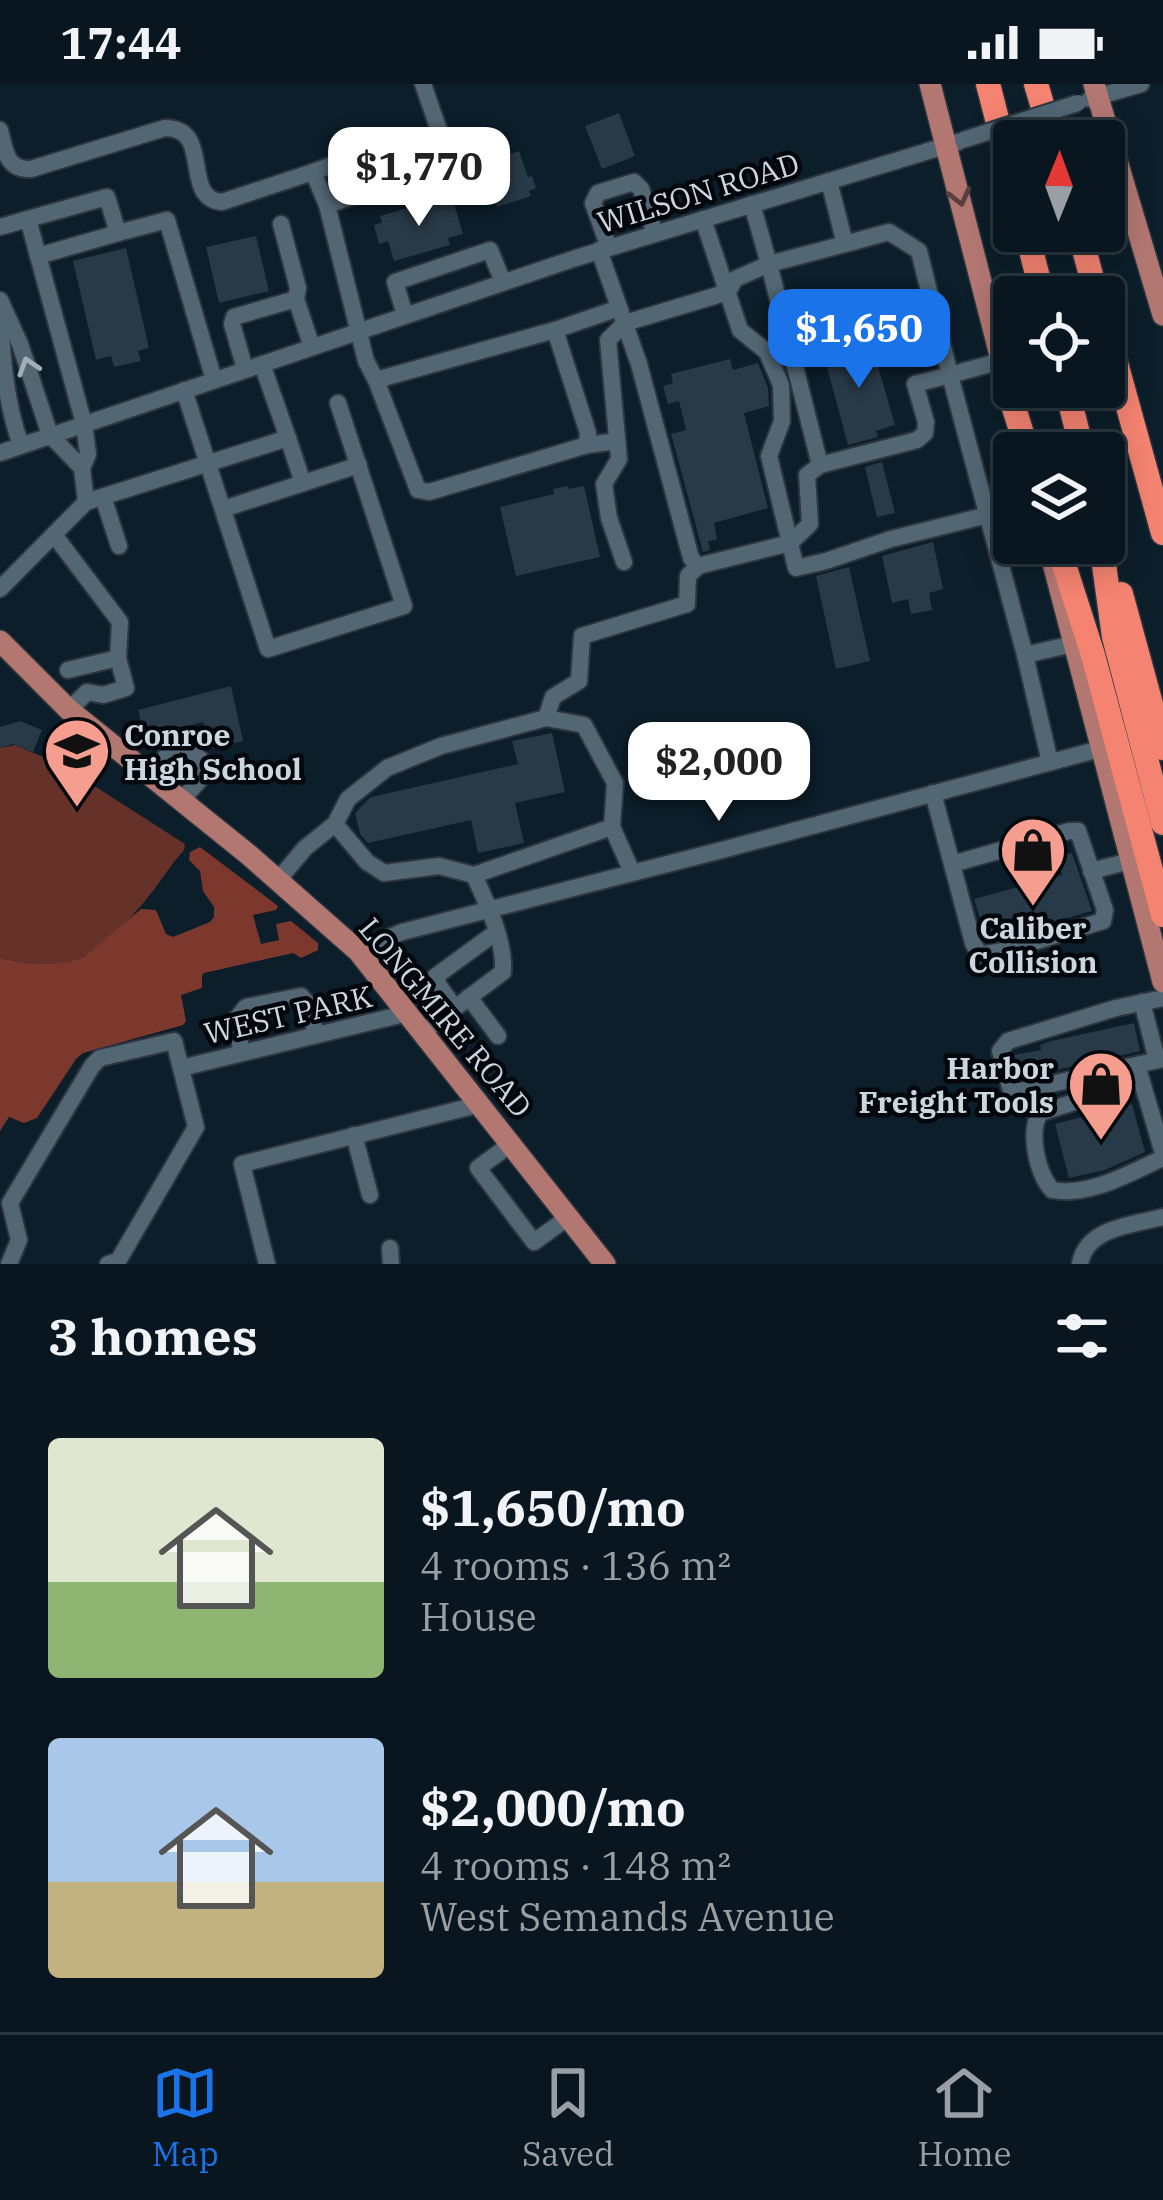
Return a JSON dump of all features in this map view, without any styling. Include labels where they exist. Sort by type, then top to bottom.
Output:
[{"type":"highway","points":[[1036,84],[1047,120]]},
{"type":"highway","points":[[988,87],[997,120]]},
{"type":"highway","points":[[1125,396],[1163,533]]},
{"type":"highway","points":[[1064,564],[1163,915]]},
{"type":"highway","points":[[1104,564],[1114,637],[1163,823]]},
{"type":"highway","points":[[1112,564],[1163,748]]},
{"type":"main road","points":[[930,84],[955,143],[993,323]]},
{"type":"main road","points":[[1090,95],[1163,315]]},
{"type":"main road","points":[[1053,564],[1163,982]]},
{"type":"main road","name":"LONGMIRE ROAD","points":[[0,641],[69,710],[358,951],[605,1264]]},
{"type":"street","points":[[327,205],[432,170],[440,163],[445,145],[423,84]]},
{"type":"street","name":"WILSON ROAD","points":[[0,453],[604,249],[955,143],[1090,95],[1141,84]]},
{"type":"street","points":[[0,130],[8,160],[20,169],[31,169],[176,128],[190,140],[202,188],[212,202],[349,159]]},
{"type":"street","points":[[314,172],[327,205],[366,362],[418,490],[429,492],[586,445],[617,441]]},
{"type":"street","points":[[829,181],[844,244]]},
{"type":"street","points":[[655,234],[641,189],[634,182],[598,194],[593,203],[622,316],[698,566]]},
{"type":"street","points":[[0,227],[107,197],[118,233]]},
{"type":"street","points":[[752,204],[820,465]]},
{"type":"street","points":[[28,219],[84,424],[88,454],[82,468]]},
{"type":"street","points":[[703,219],[740,329],[767,352],[781,386],[782,421],[769,456],[796,568],[988,515]]},
{"type":"street","points":[[38,256],[169,222],[214,380]]},
{"type":"street","points":[[281,224],[298,289],[296,298],[312,346]]},
{"type":"street","points":[[376,380],[555,330],[728,292],[735,279],[769,264],[889,232],[919,250],[1050,762]]},
{"type":"street","points":[[405,315],[395,282],[471,256],[490,250],[503,282]]},
{"type":"street","points":[[296,298],[232,320],[288,438],[302,483]]},
{"type":"street","points":[[0,300],[50,435],[82,468],[119,546]]},
{"type":"street","points":[[0,314],[21,445]]},
{"type":"street","points":[[622,316],[608,340],[619,459],[604,484],[609,518],[624,562]]},
{"type":"street","points":[[555,330],[588,433],[586,445]]},
{"type":"street","points":[[546,718],[553,697],[579,681],[582,635],[687,604],[688,576],[698,566],[790,543],[810,524],[807,475],[820,465],[917,440],[925,433],[926,422],[915,384],[993,363]]},
{"type":"street","points":[[184,390],[268,650],[404,606],[338,403]]},
{"type":"street","points":[[0,590],[95,500],[288,438]]},
{"type":"street","points":[[223,509],[358,465]]},
{"type":"street","points":[[55,536],[120,622],[118,658],[126,688],[103,695],[87,692],[69,710]]},
{"type":"street","points":[[1025,655],[1073,644]]},
{"type":"street","points":[[68,670],[118,658]]},
{"type":"street","points":[[278,880],[334,824],[348,800],[387,768],[441,746],[546,718],[584,725],[615,783],[612,826],[632,872]]},
{"type":"street","points":[[150,775],[180,740],[211,768],[182,800]]},
{"type":"street","points":[[358,951],[402,932],[1100,748]]},
{"type":"street","points":[[933,793],[952,864],[974,943],[980,955],[1103,921],[1105,910],[1078,832],[1069,830],[952,864]]},
{"type":"street","points":[[334,824],[367,862],[384,873],[439,866],[474,875],[612,826]]},
{"type":"street","points":[[1091,871],[1130,861]]},
{"type":"street","points":[[423,1032],[502,972],[490,908],[474,875]]},
{"type":"street","points":[[495,933],[436,976],[439,986],[498,1036]]},
{"type":"street","points":[[241,1053],[237,1018],[247,1007],[301,996],[309,1005],[316,1035]]},
{"type":"street","points":[[1142,1003],[1160,1060],[1011,1090],[1000,1051],[1008,1041],[1142,1003],[1163,998]]},
{"type":"street","name":"WEST PARK","points":[[181,1067],[408,1013]]},
{"type":"street","points":[[9,1264],[19,1240],[10,1203],[92,1066],[100,1058],[174,1041],[196,1126],[118,1261],[108,1264]]},
{"type":"street","points":[[1112,1090],[1036,1118],[1033,1127],[1042,1179],[1052,1190],[1074,1191],[1113,1181],[1163,1155],[1137,1065]]},
{"type":"street","points":[[267,1264],[242,1164],[481,1104]]},
{"type":"street","points":[[354,1136],[370,1195]]},
{"type":"street","points":[[512,1143],[478,1168],[534,1242],[570,1216]]},
{"type":"street","points":[[1080,1264],[1088,1243],[1104,1233],[1163,1217]]},
{"type":"shaded area","points":[[15,745],[60,764],[185,844],[125,923],[95,950],[68,962],[39,964],[0,958],[0,748]]},
{"type":"shaded area","points":[[200,847],[278,906],[253,915],[261,944],[279,940],[276,924],[291,921],[318,943],[318,950],[301,958],[293,953],[204,973],[202,988],[181,995],[183,1025],[83,1053],[37,1118],[24,1123],[9,1117],[0,1131],[0,958],[42,964],[84,957],[141,909],[156,910],[166,934],[173,937],[210,922],[214,907],[203,891],[200,871],[189,860],[190,852]]},
{"type":"building","points":[[619,113],[635,156],[602,169],[585,126]]},
{"type":"building","points":[[519,151],[536,188],[529,191],[531,196],[497,207],[483,163]]},
{"type":"building","points":[[453,200],[463,234],[448,238],[450,245],[394,261],[388,241],[379,244],[374,225],[382,223],[380,216]]},
{"type":"building","points":[[256,236],[269,291],[219,303],[206,247]]},
{"type":"building","points":[[126,248],[149,348],[138,351],[141,361],[114,367],[111,356],[96,360],[73,261]]},
{"type":"building","points":[[870,339],[895,425],[876,431],[878,437],[848,445],[823,352]]},
{"type":"building","points":[[730,359],[733,370],[758,363],[768,388],[769,406],[744,413],[768,508],[714,523],[717,540],[708,541],[710,550],[703,552],[671,434],[686,430],[679,401],[668,404],[663,386],[673,383],[671,374]]},
{"type":"building","points":[[882,462],[895,513],[877,517],[865,467]]},
{"type":"building","points":[[568,486],[584,486],[600,557],[516,576],[500,507]]},
{"type":"building","points":[[933,542],[943,589],[929,593],[932,610],[911,614],[908,599],[892,603],[882,556]]},
{"type":"building","points":[[849,567],[870,661],[836,669],[816,576]]},
{"type":"building","points":[[231,686],[243,741],[210,749],[203,722],[154,735],[152,728],[143,730],[138,710]]},
{"type":"building","points":[[20,721],[42,730],[33,752],[13,744],[0,748],[0,727]]},
{"type":"building","points":[[552,733],[565,792],[515,803],[524,843],[478,853],[471,820],[368,843],[360,834],[355,813],[371,797],[518,764],[512,741]]},
{"type":"building","name":"Caliber Collision","points":[[1072,853],[1092,911],[987,941],[974,899],[1062,875],[1057,857]]},
{"type":"building","points":[[1134,1023],[1140,1051],[1021,1078],[1014,1055],[1041,1050],[1040,1045],[1051,1041]]},
{"type":"building","name":"Harbor Freight Tools","points":[[1132,1104],[1145,1152],[1105,1170],[1069,1178],[1055,1124]]},
{"type":"place","name":"Conroe High School","points":[[77,810]]},
{"type":"place","name":"Caliber Collision","points":[[1033,909]]},
{"type":"place","name":"Harbor Freight Tools","points":[[1101,1143]]}]
